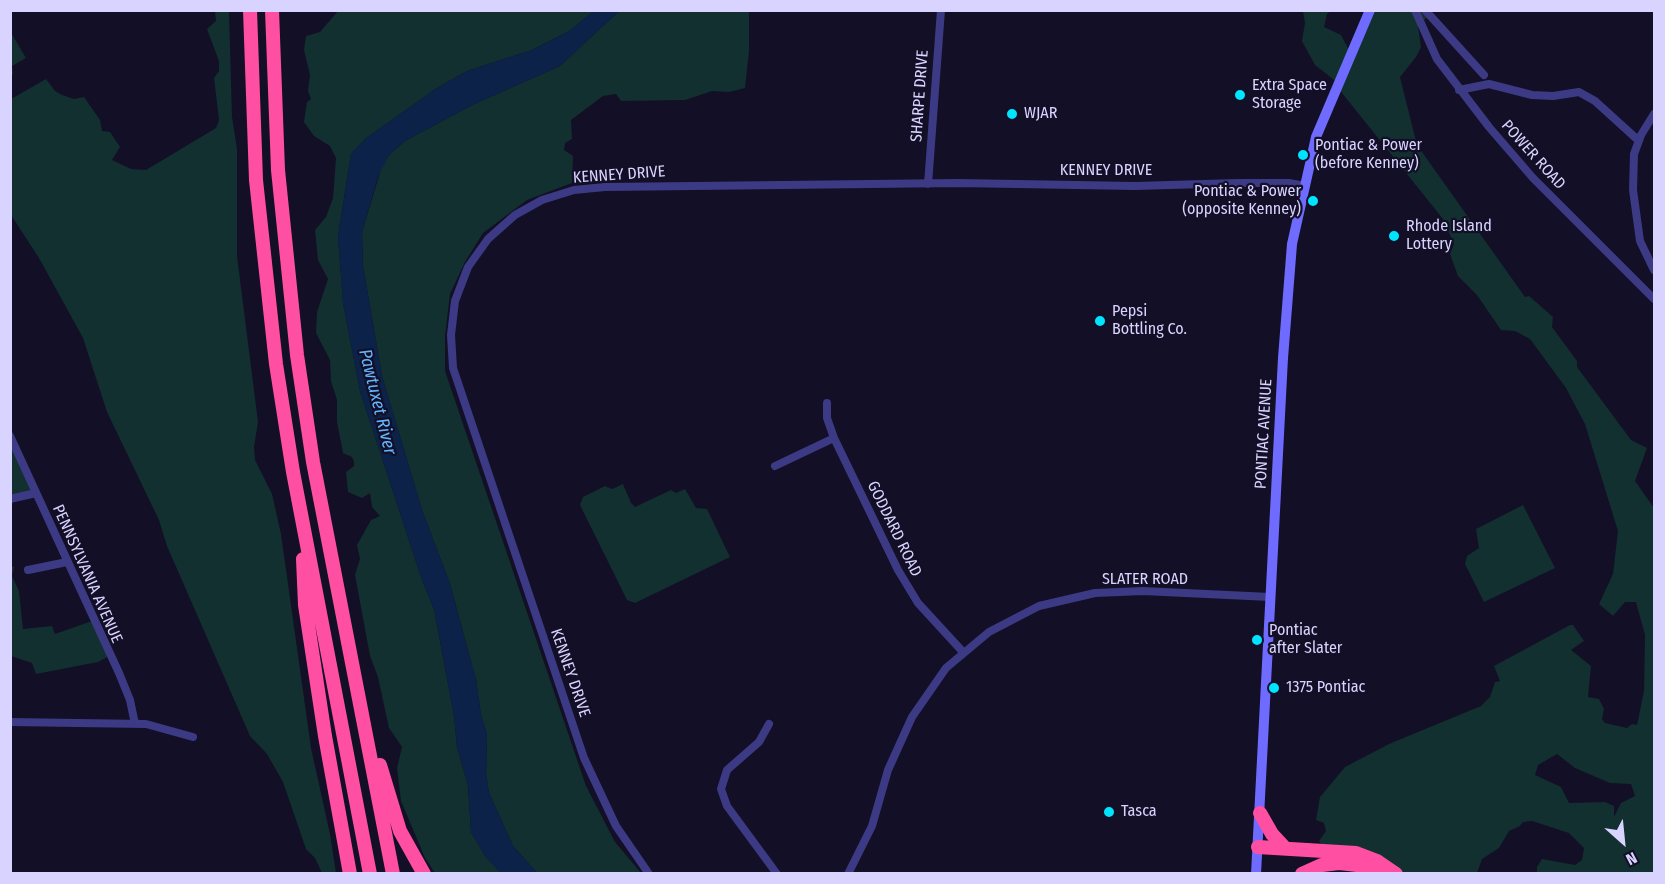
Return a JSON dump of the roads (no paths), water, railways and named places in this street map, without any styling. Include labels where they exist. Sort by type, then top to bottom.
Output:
[{"type":"highway","points":[[250,10],[254,142],[263,259],[277,374],[303,524],[370,873]]},
{"type":"highway","points":[[272,10],[278,178],[294,338],[313,462],[393,873]]},
{"type":"highway","points":[[303,524],[307,618],[349,873]]},
{"type":"highway","points":[[356,684],[397,824],[424,873]]},
{"type":"highway","points":[[1260,813],[1272,834],[1286,848]]},
{"type":"highway","points":[[1257,847],[1356,853],[1377,861],[1396,873]]},
{"type":"highway","points":[[1302,873],[1322,865],[1339,863],[1357,865],[1377,873]]},
{"type":"main road","name":"PONTIAC AVENUE","points":[[1256,873],[1289,277],[1295,227],[1316,137],[1370,10]]},
{"type":"street","name":"SHARPE DRIVE","points":[[928,184],[941,10]]},
{"type":"street","name":"POWER ROAD","points":[[1415,10],[1431,47],[1459,90],[1533,178],[1654,298]]},
{"type":"street","points":[[1425,10],[1484,75]]},
{"type":"street","points":[[1459,90],[1489,84],[1532,95],[1552,96],[1579,92],[1595,101],[1639,141]]},
{"type":"street","points":[[1654,114],[1639,141],[1633,163],[1635,215],[1640,241],[1654,270]]},
{"type":"street","name":"KENNEY DRIVE","points":[[649,873],[616,826],[584,758],[453,368],[452,319],[460,284],[472,259],[500,226],[531,205],[574,190],[605,187],[928,184],[1135,186],[1238,183],[1289,183],[1305,186]]},
{"type":"street","name":"GODDARD ROAD","points":[[827,403],[827,418],[834,438],[911,593],[963,652]]},
{"type":"street","name":"PENNSYLVANIA AVENUE","points":[[10,436],[130,700],[135,724]]},
{"type":"street","points":[[775,466],[834,438]]},
{"type":"street","points":[[10,499],[36,493]]},
{"type":"street","points":[[28,570],[67,562]]},
{"type":"street","name":"SLATER ROAD","points":[[848,873],[872,826],[888,770],[912,717],[933,684],[963,652],[989,632],[1022,614],[1049,603],[1095,593],[1143,591],[1270,597]]},
{"type":"street","points":[[10,722],[146,724],[193,736]]},
{"type":"street","points":[[769,724],[759,742],[727,770],[721,789],[727,806],[777,873]]},
{"type":"water","name":"Pawtuxet River","points":[[594,11],[619,11],[560,66],[474,104],[405,141],[389,155],[378,177],[362,232],[363,266],[382,376],[422,510],[450,584],[476,680],[481,715],[487,735],[486,775],[489,793],[513,846],[537,873],[501,873],[485,856],[471,832],[468,786],[457,747],[454,716],[434,609],[422,580],[360,391],[343,303],[338,236],[351,154],[365,139],[437,88],[467,71],[532,50],[569,31]]},
{"type":"place","name":"Extra Space Storage","points":[[1240,95]]},
{"type":"place","name":"WJAR","points":[[1012,114]]},
{"type":"place","name":"Pontiac & Power (before Kenney)","points":[[1303,155]]},
{"type":"place","name":"Pontiac & Power (opposite Kenney)","points":[[1313,201]]},
{"type":"place","name":"Rhode Island Lottery","points":[[1394,236]]},
{"type":"place","name":"Pepsi Bottling Co.","points":[[1100,321]]},
{"type":"place","name":"Pontiac after Slater","points":[[1257,640]]},
{"type":"place","name":"1375 Pontiac","points":[[1274,688]]},
{"type":"place","name":"Tasca","points":[[1109,812]]}]
